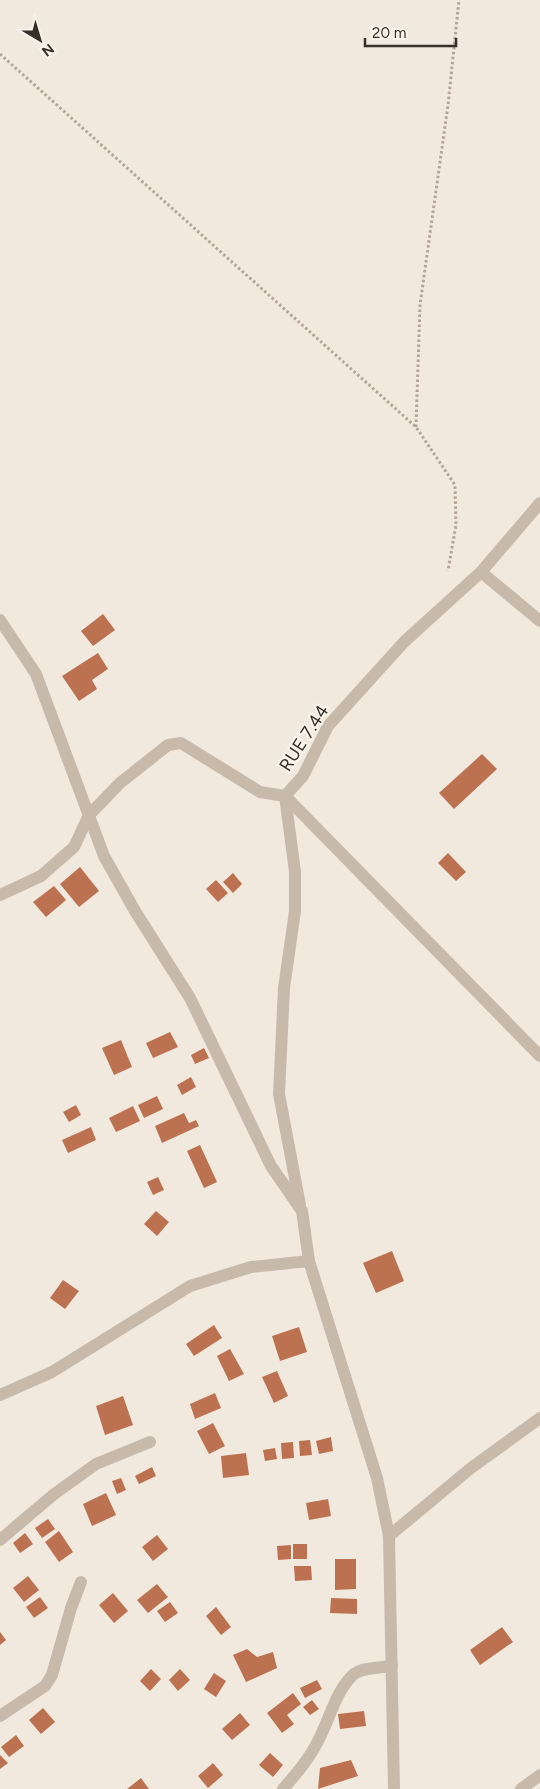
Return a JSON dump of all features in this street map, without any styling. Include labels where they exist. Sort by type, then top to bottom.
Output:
[{"type":"street","name":"RUE 7.44","points":[[0,895],[41,876],[74,847],[89,815],[127,777],[168,745],[181,743],[260,792],[286,796],[303,776],[328,726],[404,642],[481,572],[540,503]]},
{"type":"street","points":[[481,572],[540,621]]},
{"type":"street","points":[[0,620],[36,674],[104,856],[130,903],[190,998],[271,1166],[302,1211]]},
{"type":"street","points":[[286,796],[540,1056]]},
{"type":"street","points":[[286,796],[295,872],[295,911],[284,988],[279,1094],[302,1211],[309,1261],[376,1478],[389,1536],[394,1789]]},
{"type":"street","points":[[0,1395],[52,1372],[190,1286],[251,1268],[309,1261]]},
{"type":"street","points":[[389,1536],[471,1468],[540,1418]]},
{"type":"street","points":[[0,1540],[54,1495],[96,1464],[150,1442]]},
{"type":"street","points":[[0,1716],[45,1686],[52,1675],[71,1608],[82,1582]]},
{"type":"street","points":[[283,1789],[305,1763],[319,1740],[339,1696],[355,1674],[362,1670],[392,1666]]},
{"type":"street","points":[[521,1789],[540,1776]]},
{"type":"path","points":[[416,427],[420,305],[448,105],[460,0]]},
{"type":"path","points":[[0,54],[416,427],[455,484],[456,525],[440,608]]},
{"type":"building","points":[[103,614],[115,630],[93,646],[81,631]]},
{"type":"building","points":[[98,653],[108,669],[92,680],[97,689],[79,701],[62,676]]},
{"type":"building","points":[[482,754],[497,769],[454,809],[439,793]]},
{"type":"building","points":[[448,853],[466,872],[456,881],[438,863]]},
{"type":"building","points":[[80,867],[99,891],[79,907],[60,884]]},
{"type":"building","points":[[233,873],[242,884],[233,893],[223,882]]},
{"type":"building","points":[[216,880],[228,893],[218,902],[206,889]]},
{"type":"building","points":[[54,886],[66,900],[46,917],[33,902]]},
{"type":"building","points":[[170,1032],[178,1047],[153,1058],[146,1043]]},
{"type":"building","points":[[121,1040],[132,1067],[114,1075],[102,1048]]},
{"type":"building","points":[[204,1048],[209,1058],[195,1064],[191,1055]]},
{"type":"building","points":[[191,1077],[196,1087],[182,1095],[177,1085]]},
{"type":"building","points":[[157,1096],[163,1109],[144,1118],[138,1105]]},
{"type":"building","points":[[76,1105],[81,1115],[69,1122],[63,1112]]},
{"type":"building","points":[[133,1106],[140,1121],[116,1132],[109,1118]]},
{"type":"building","points":[[184,1113],[189,1123],[196,1120],[199,1126],[162,1143],[155,1126]]},
{"type":"building","points":[[91,1127],[96,1140],[68,1153],[62,1140]]},
{"type":"building","points":[[200,1145],[217,1182],[204,1188],[187,1151]]},
{"type":"building","points":[[158,1177],[164,1190],[153,1195],[147,1182]]},
{"type":"building","points":[[156,1211],[169,1222],[157,1236],[144,1224]]},
{"type":"building","points":[[392,1251],[404,1281],[376,1293],[363,1263]]},
{"type":"building","points":[[63,1280],[79,1291],[65,1309],[50,1298]]},
{"type":"building","points":[[214,1325],[222,1338],[194,1356],[186,1344]]},
{"type":"building","points":[[299,1327],[307,1352],[280,1361],[272,1336]]},
{"type":"building","points":[[230,1349],[244,1374],[229,1381],[217,1356]]},
{"type":"building","points":[[277,1371],[288,1396],[274,1403],[262,1377]]},
{"type":"building","points":[[215,1393],[221,1408],[195,1419],[190,1404]]},
{"type":"building","points":[[123,1396],[133,1425],[105,1435],[96,1406]]},
{"type":"building","points":[[213,1423],[225,1446],[209,1454],[197,1431]]},
{"type":"building","points":[[331,1437],[333,1451],[319,1454],[316,1441]]},
{"type":"building","points":[[310,1440],[312,1455],[300,1456],[299,1441]]},
{"type":"building","points":[[293,1442],[294,1458],[282,1459],[281,1443]]},
{"type":"building","points":[[275,1448],[277,1459],[265,1461],[263,1450]]},
{"type":"building","points":[[246,1453],[249,1475],[223,1478],[221,1456]]},
{"type":"building","points":[[152,1467],[156,1476],[139,1484],[135,1476]]},
{"type":"building","points":[[121,1478],[126,1490],[117,1494],[112,1481]]},
{"type":"building","points":[[106,1493],[116,1515],[92,1526],[83,1504]]},
{"type":"building","points":[[328,1499],[331,1516],[309,1520],[306,1503]]},
{"type":"building","points":[[48,1519],[55,1529],[42,1538],[35,1528]]},
{"type":"building","points":[[59,1531],[73,1552],[59,1562],[45,1542]]},
{"type":"building","points":[[25,1533],[33,1544],[20,1553],[13,1543]]},
{"type":"building","points":[[157,1535],[168,1549],[153,1561],[142,1547]]},
{"type":"building","points":[[293,1544],[307,1544],[307,1559],[293,1559]]},
{"type":"building","points":[[291,1545],[291,1559],[278,1560],[277,1546]]},
{"type":"building","points":[[335,1559],[356,1559],[356,1589],[335,1590]]},
{"type":"building","points":[[294,1566],[311,1566],[312,1580],[295,1581]]},
{"type":"building","points":[[28,1576],[39,1590],[24,1602],[13,1588]]},
{"type":"building","points":[[157,1584],[168,1597],[148,1613],[137,1600]]},
{"type":"building","points":[[113,1593],[128,1611],[114,1623],[99,1605]]},
{"type":"building","points":[[40,1597],[48,1608],[34,1618],[26,1607]]},
{"type":"building","points":[[331,1598],[357,1599],[357,1614],[330,1613]]},
{"type":"building","points":[[170,1602],[178,1613],[165,1622],[157,1611]]},
{"type":"building","points":[[216,1607],[231,1627],[221,1635],[206,1616]]},
{"type":"building","points":[[502,1627],[513,1642],[480,1665],[470,1650]]},
{"type":"building","points":[[0,1632],[6,1640],[0,1645]]},
{"type":"building","points":[[247,1649],[257,1657],[273,1652],[277,1668],[246,1682],[233,1655]]},
{"type":"building","points":[[151,1669],[161,1679],[150,1691],[140,1681]]},
{"type":"building","points":[[180,1669],[190,1680],[178,1691],[169,1680]]},
{"type":"building","points":[[214,1673],[226,1681],[216,1697],[204,1689]]},
{"type":"building","points":[[317,1680],[322,1689],[305,1698],[300,1688]]},
{"type":"building","points":[[293,1693],[301,1704],[287,1715],[294,1724],[282,1733],[267,1713]]},
{"type":"building","points":[[312,1700],[319,1709],[310,1715],[303,1707]]},
{"type":"building","points":[[43,1708],[55,1722],[41,1734],[29,1720]]},
{"type":"building","points":[[364,1711],[366,1726],[340,1729],[338,1714]]},
{"type":"building","points":[[240,1713],[250,1725],[232,1740],[222,1729]]},
{"type":"building","points":[[16,1735],[24,1746],[9,1757],[1,1747]]},
{"type":"building","points":[[270,1753],[283,1765],[273,1777],[259,1765]]},
{"type":"building","points":[[0,1755],[8,1763],[0,1769]]},
{"type":"building","points":[[351,1760],[358,1776],[318,1789],[320,1768]]},
{"type":"building","points":[[213,1763],[223,1775],[208,1788],[198,1776]]},
{"type":"building","points":[[141,1778],[149,1789],[127,1789]]}]
